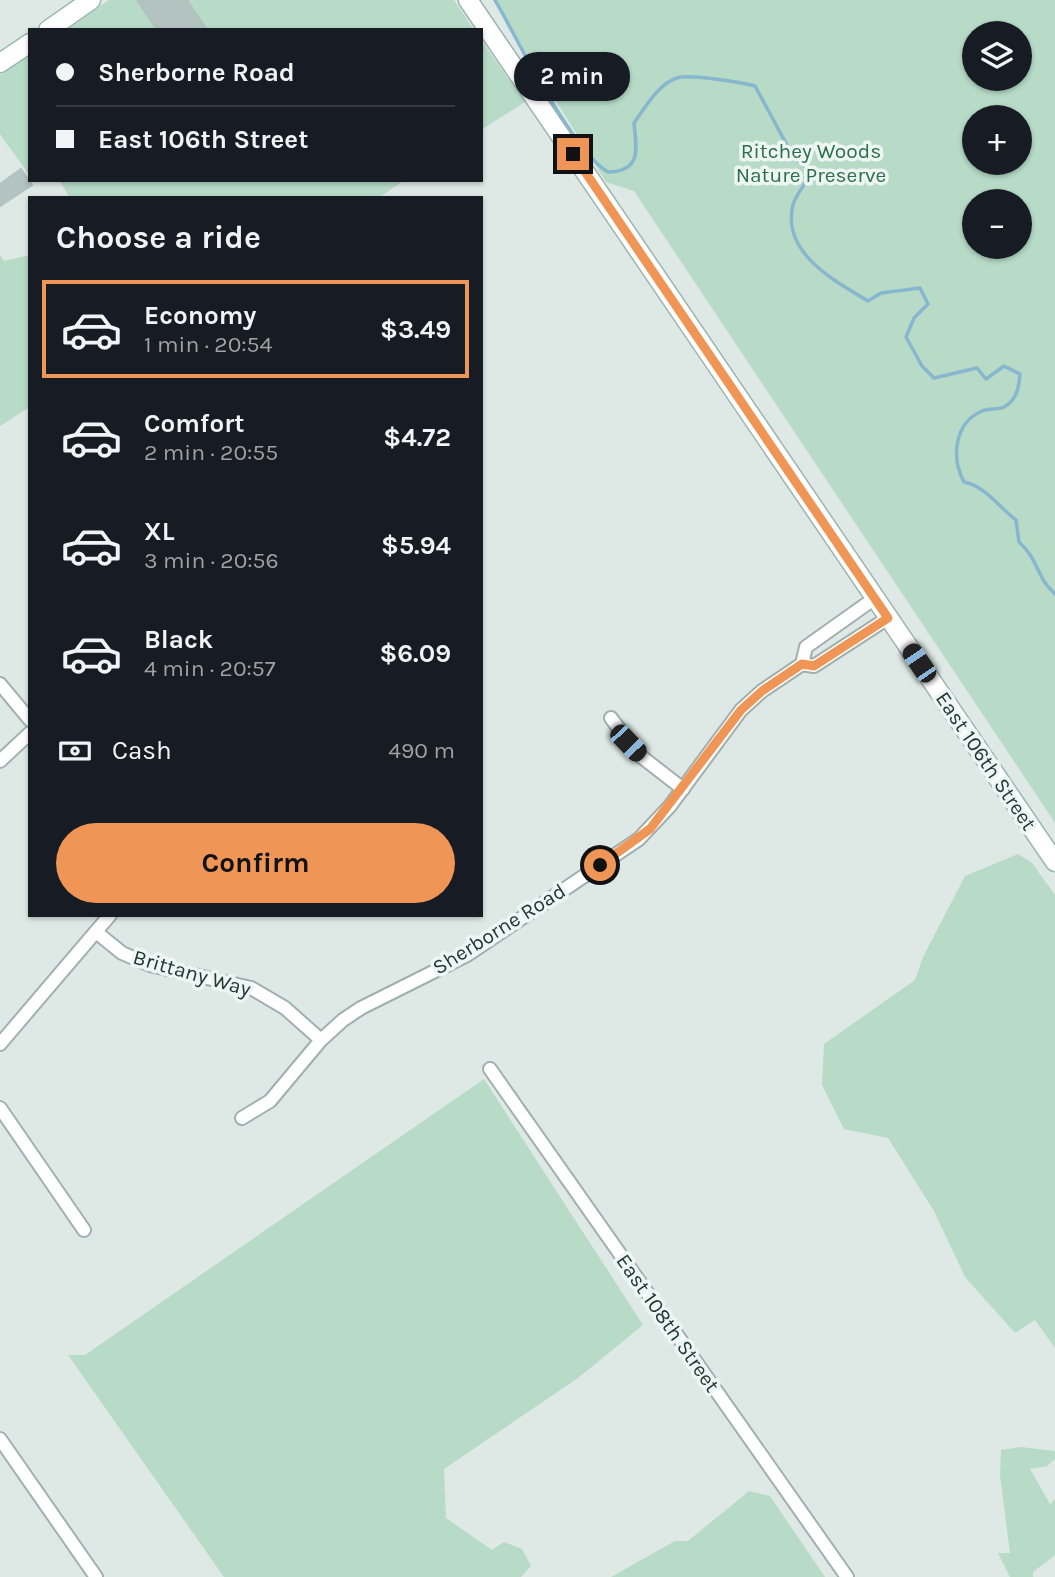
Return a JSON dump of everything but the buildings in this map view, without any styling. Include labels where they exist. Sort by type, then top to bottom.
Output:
[{"type":"main road","points":[[51,28],[91,0]]},
{"type":"main road","name":"East 106th Street","points":[[468,0],[1055,862]]},
{"type":"main road","points":[[0,63],[28,44]]},
{"type":"street","name":"Sherborne Road","points":[[242,1118],[278,1094],[321,1040],[361,1008],[467,955],[639,839],[683,789],[741,710],[762,691],[802,664],[806,647],[874,598]]},
{"type":"street","name":"Sherborne Road","points":[[802,664],[814,666],[888,618]]},
{"type":"street","points":[[0,684],[28,718]]},
{"type":"street","points":[[611,718],[638,754],[683,789]]},
{"type":"street","points":[[0,761],[28,735]]},
{"type":"street","points":[[0,1044],[108,917]]},
{"type":"street","name":"Brittany Way","points":[[96,932],[135,960],[251,988],[285,1008],[321,1040]]},
{"type":"street","name":"East 108th Street","points":[[490,1069],[847,1577]]},
{"type":"street","points":[[0,1108],[85,1230]]},
{"type":"street","points":[[0,1439],[96,1577]]},
{"type":"green space","points":[[109,0],[454,0],[473,28],[69,28]]},
{"type":"green space","name":"Ritchey Woods Nature Preserve","points":[[494,0],[1055,0],[1055,823],[634,191],[606,182]]},
{"type":"green space","points":[[483,43],[525,102],[483,129]]},
{"type":"green space","points":[[28,56],[28,173],[0,134],[0,75]]},
{"type":"green space","points":[[60,182],[402,182],[381,196],[69,196]]},
{"type":"green space","points":[[0,255],[4,261],[28,255],[28,408],[0,426]]},
{"type":"green space","points":[[1018,854],[1032,863],[1055,895],[1055,1348],[1035,1320],[1015,1333],[965,1277],[934,1211],[888,1138],[844,1129],[822,1085],[824,1044],[915,980],[923,957],[965,876]]},
{"type":"green space","points":[[484,1079],[643,1325],[578,1378],[444,1469],[446,1518],[492,1550],[504,1542],[522,1549],[531,1566],[521,1577],[224,1577],[68,1355],[85,1355]]},
{"type":"green space","points":[[1021,1447],[1055,1451],[1055,1459],[1047,1466],[1030,1469],[1050,1504],[1055,1499],[1055,1555],[1033,1572],[1033,1577],[1010,1577],[998,1553],[1010,1553],[1000,1475],[1001,1450]]},
{"type":"green space","points":[[749,1491],[770,1496],[825,1577],[611,1577],[675,1541],[688,1541]]},
{"type":"waterway","points":[[495,0],[562,119],[578,142],[608,172],[619,171],[632,162],[636,149],[634,123],[652,97],[670,81],[692,77],[755,86],[788,147],[799,162],[812,172],[794,201],[791,222],[795,237],[814,264],[868,301],[881,293],[920,288],[928,304],[914,318],[906,337],[922,366],[934,378],[977,368],[986,379],[1004,366],[1020,374],[1012,401],[1002,408],[982,411],[966,424],[958,442],[957,462],[964,482],[985,492],[1016,520],[1019,542],[1055,594]]},
{"type":"route","points":[[573,154],[888,618],[814,666],[802,664],[750,701],[650,829],[600,865]]}]
